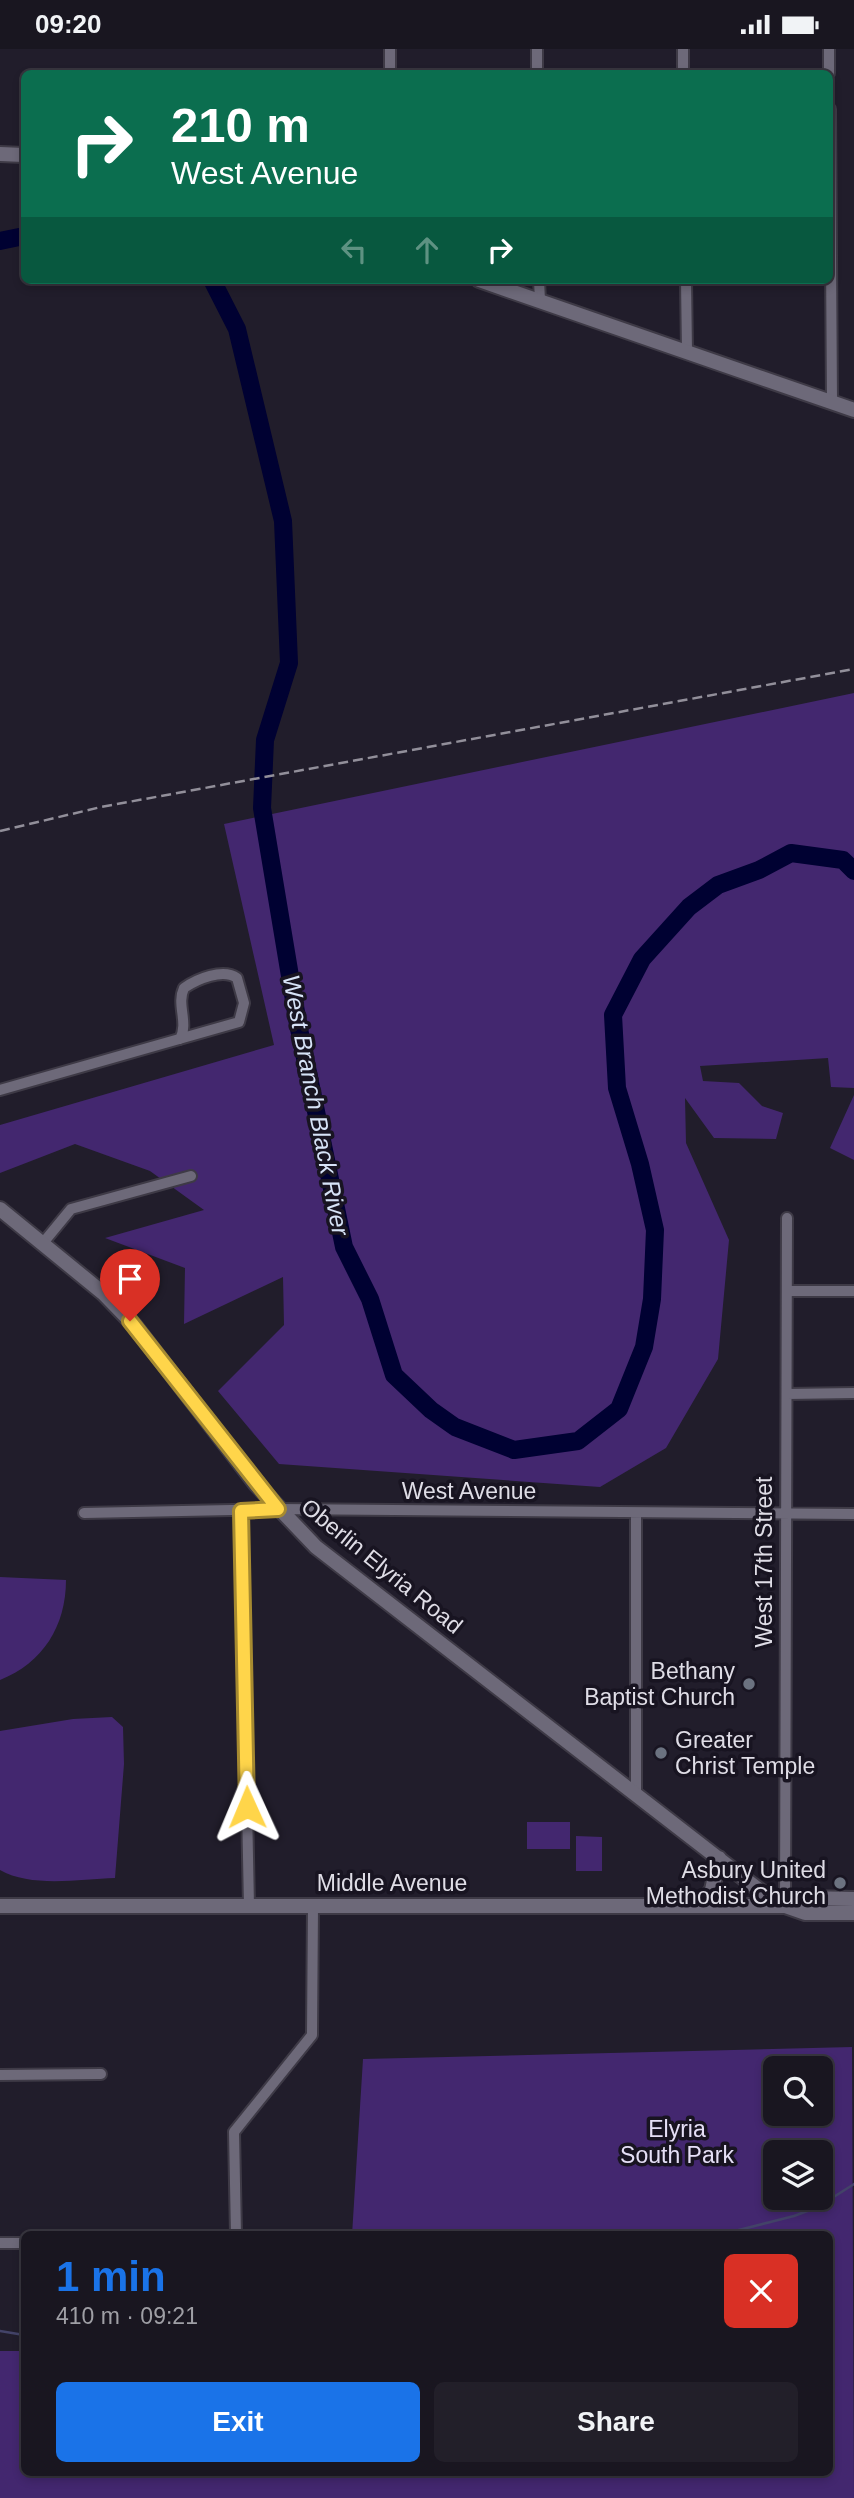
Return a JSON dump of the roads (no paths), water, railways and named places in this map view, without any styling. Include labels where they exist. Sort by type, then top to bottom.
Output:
[{"type":"main road","points":[[0,154],[21,155]]},
{"type":"main road","points":[[491,284],[854,410]]},
{"type":"main road","name":"Oberlin Elyria Road","points":[[0,1209],[103,1293],[135,1325],[278,1509],[316,1547],[785,1906]]},
{"type":"main road","points":[[699,1906],[712,1890],[719,1858]]},
{"type":"main road","name":"Middle Avenue","points":[[785,1906],[806,1898],[854,1899]]},
{"type":"main road","name":"Middle Avenue","points":[[0,1906],[785,1906],[805,1913],[854,1913]]},
{"type":"street","points":[[390,49],[390,70]]},
{"type":"street","points":[[537,49],[537,70]]},
{"type":"street","points":[[683,49],[683,70]]},
{"type":"street","points":[[829,49],[829,70]]},
{"type":"street","points":[[539,284],[540,301]]},
{"type":"street","points":[[686,284],[687,352]]},
{"type":"street","points":[[831,284],[832,402]]},
{"type":"street","points":[[0,1090],[244,1021],[244,1003],[237,978],[226,973],[188,985],[181,993],[184,1031],[180,1039]]},
{"type":"street","points":[[43,1243],[71,1209],[191,1176]]},
{"type":"street","name":"West 17th Street","points":[[785,1906],[787,1218]]},
{"type":"street","points":[[787,1291],[854,1291]]},
{"type":"street","points":[[787,1394],[854,1393]]},
{"type":"street","name":"West Avenue","points":[[84,1513],[278,1509],[854,1514]]},
{"type":"street","points":[[241,1511],[249,1906]]},
{"type":"street","points":[[636,1513],[636,1794]]},
{"type":"street","points":[[236,2231],[234,2132],[312,2035],[313,1906]]},
{"type":"street","points":[[0,2075],[101,2074]]},
{"type":"street","points":[[0,2243],[21,2243]]},
{"type":"waterway","name":"West Branch Black River","points":[[0,241],[21,237]]},
{"type":"waterway","name":"West Branch Black River","points":[[214,284],[237,329],[283,521],[289,663],[265,740],[262,808],[298,1024],[344,1247],[370,1299],[394,1375],[431,1410],[455,1427],[514,1450],[578,1441],[619,1409],[644,1347],[652,1299],[655,1230],[640,1164],[617,1088],[613,1015],[642,959],[689,907],[718,885],[759,870],[791,853],[843,860],[854,871]]},
{"type":"waterway","points":[[735,2231],[818,2207],[854,2184]]},
{"type":"waterway","points":[[0,2331],[21,2334]]},
{"type":"railway","points":[[0,831],[101,807],[854,669]]},
{"type":"place","name":"Bethany Baptist Church","points":[[749,1684]]},
{"type":"place","name":"Greater Christ Temple","points":[[661,1753]]},
{"type":"place","name":"Asbury United Methodist Church","points":[[840,1883]]},
{"type":"park label","name":"Elyria South Park","points":[[677,2142]]}]
